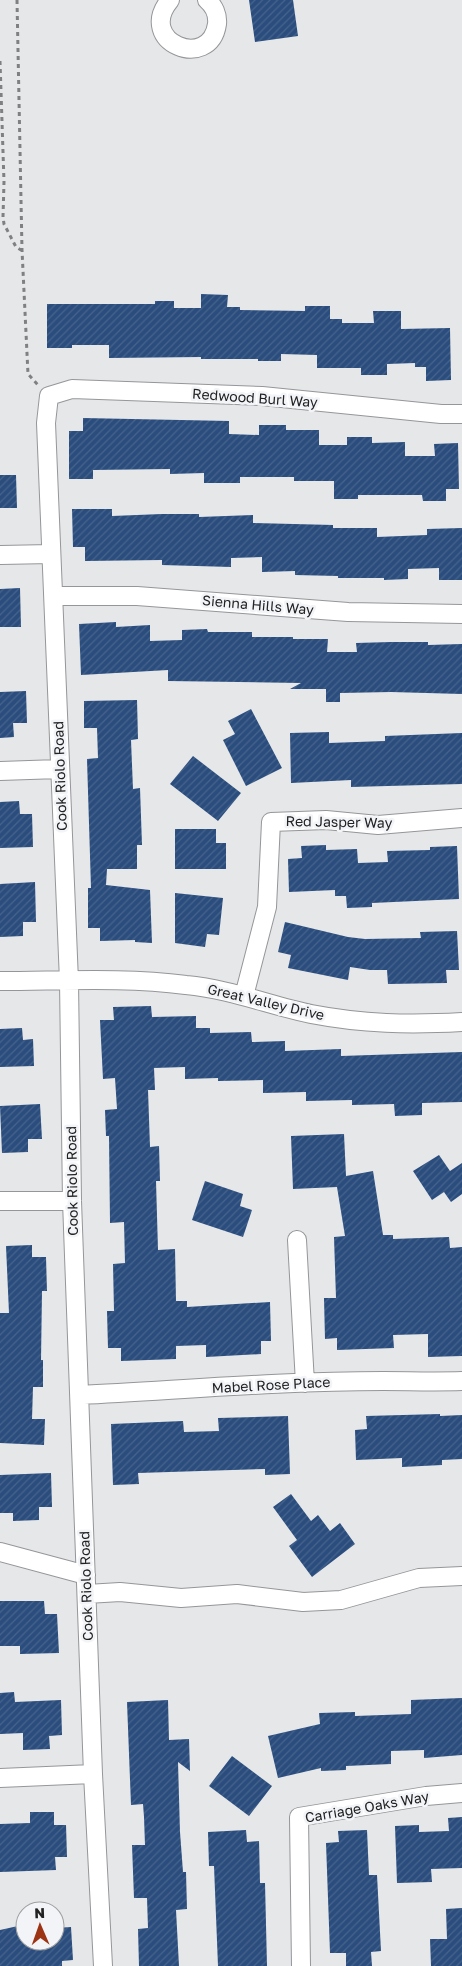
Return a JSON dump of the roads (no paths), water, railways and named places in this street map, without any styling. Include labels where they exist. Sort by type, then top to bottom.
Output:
[{"type":"street","points":[[170,0],[163,9],[160,20],[162,31],[168,40],[177,47],[188,50],[199,48],[208,42],[215,33],[218,22],[216,12],[207,0]]},
{"type":"street","name":"Redwood Burl Way","points":[[48,396],[72,389],[262,396],[441,414],[462,414]]},
{"type":"street","name":"Cook Riolo Road","points":[[48,396],[46,423],[69,981],[72,1201],[102,1966]]},
{"type":"street","points":[[0,556],[51,554]]},
{"type":"street","name":"Sienna Hills Way","points":[[54,596],[137,596],[348,612],[462,614]]},
{"type":"street","points":[[0,771],[59,769]]},
{"type":"street","name":"Red Jasper Way","points":[[244,996],[267,907],[272,822],[326,820],[378,825],[462,818]]},
{"type":"street","name":"Great Valley Drive","points":[[0,981],[136,981],[187,985],[244,996],[310,1014],[360,1022],[410,1025],[462,1022]]},
{"type":"street","points":[[1,1201],[72,1201]]},
{"type":"street","points":[[297,1240],[305,1384]]},
{"type":"street","name":"Mabel Rose Place","points":[[80,1395],[384,1381],[462,1382]]},
{"type":"street","points":[[0,1552],[86,1575]]},
{"type":"street","points":[[87,1594],[120,1592],[181,1598],[238,1594],[303,1602],[341,1600],[419,1578],[462,1576]]},
{"type":"street","points":[[0,1778],[93,1774]]},
{"type":"street","name":"Carriage Oaks Way","points":[[302,1966],[299,1818],[426,1796],[462,1793]]}]
